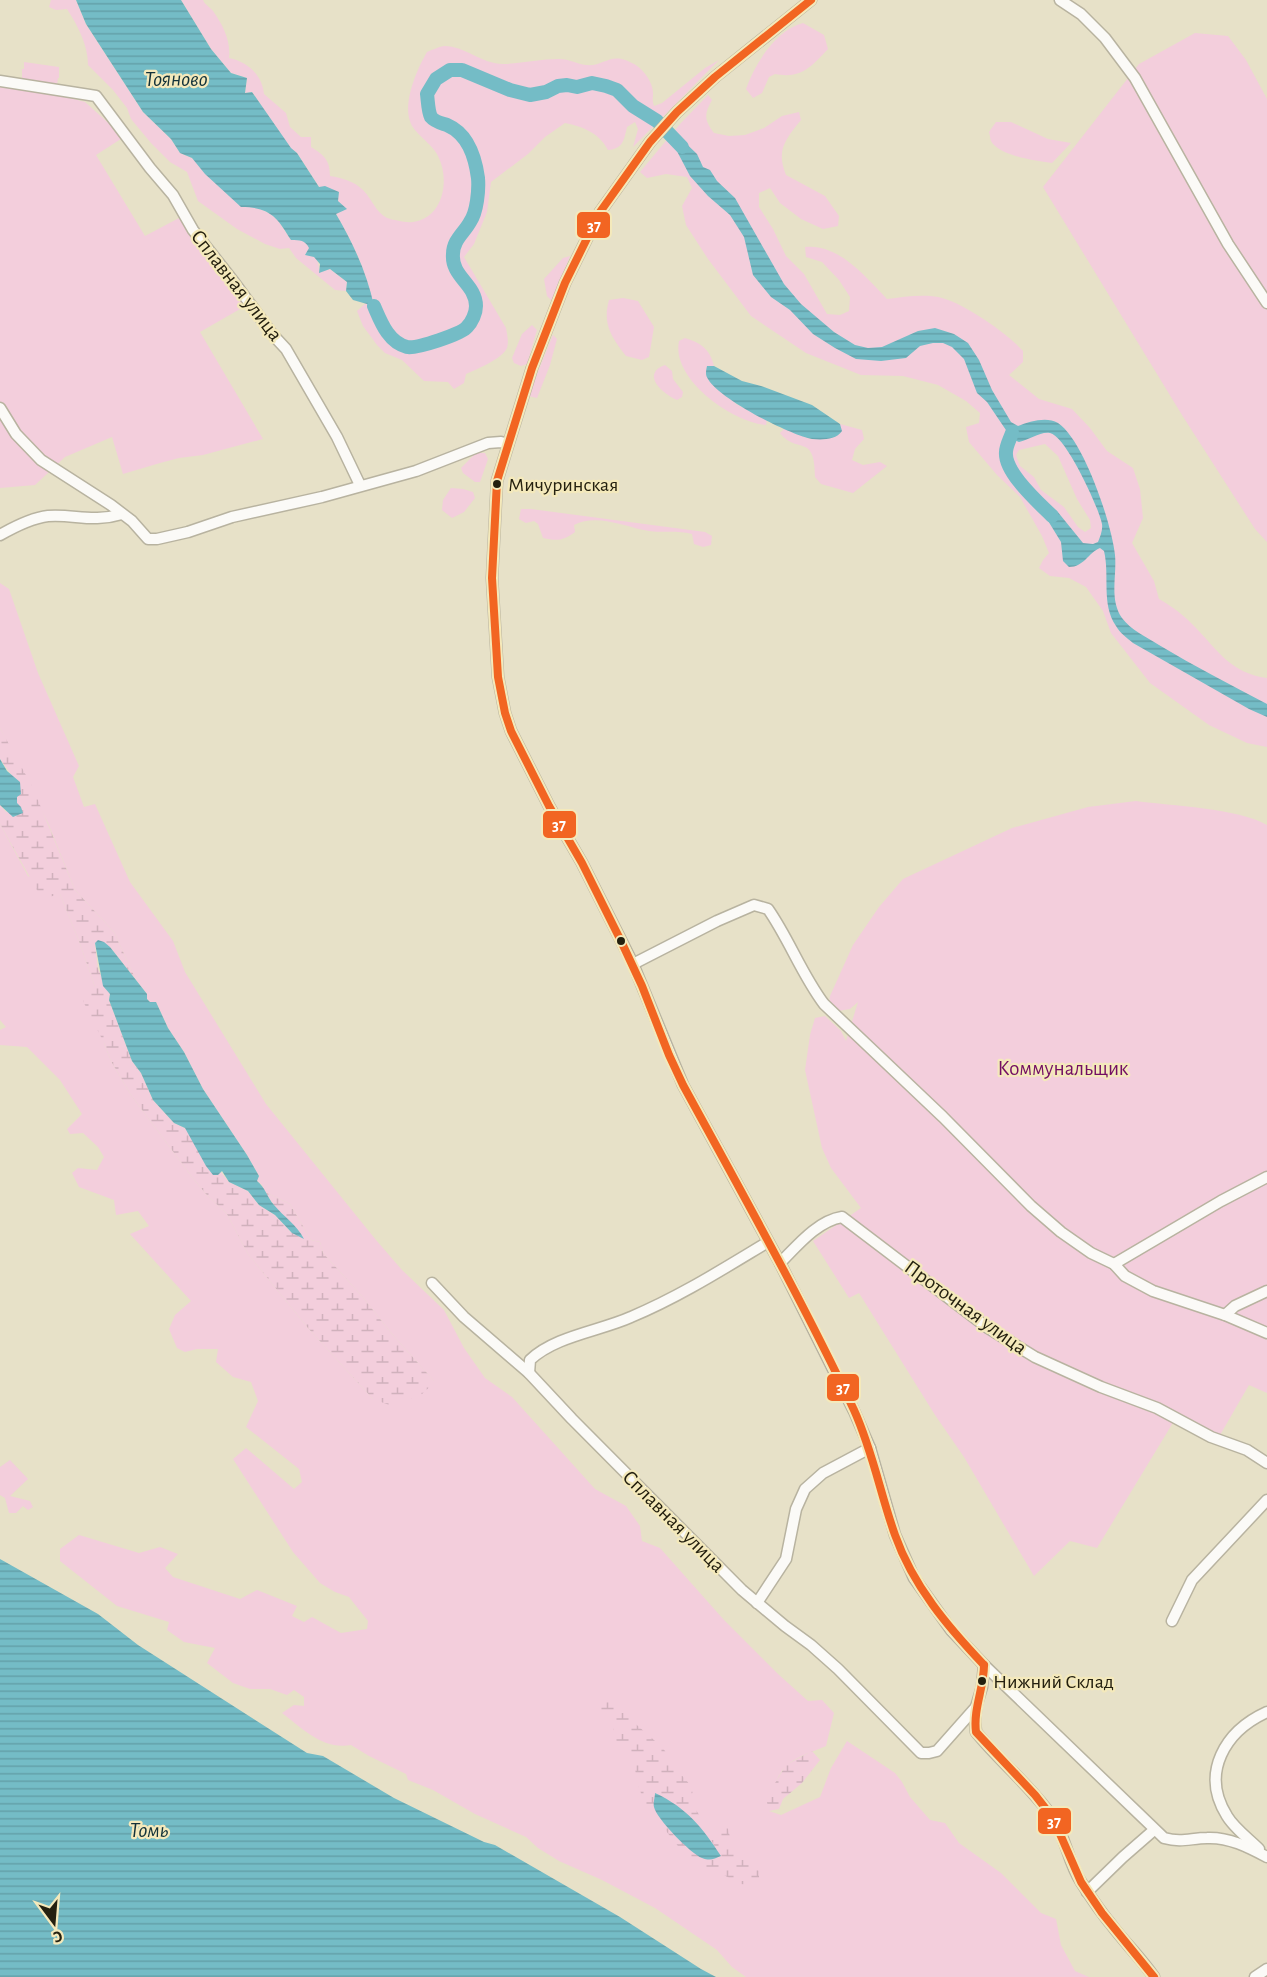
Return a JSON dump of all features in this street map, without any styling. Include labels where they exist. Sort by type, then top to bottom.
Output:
[{"type":"street","points":[[811,0],[716,77],[677,112],[650,142],[600,212],[565,283],[532,368],[497,482],[492,578],[496,654],[505,713],[511,731],[549,806],[582,863],[633,964],[683,1085],[780,1263],[854,1411],[870,1448],[895,1535],[914,1578],[951,1630],[984,1665],[1164,1838],[1174,1841],[1218,1838],[1236,1842],[1266,1856]]},
{"type":"street","points":[[1059,0],[1081,14],[1105,38],[1135,78],[1228,243],[1267,303]]},
{"type":"street","name":"Сплавная улица","points":[[0,81],[96,96],[173,195],[193,230],[286,349],[337,437],[360,485]]},
{"type":"street","points":[[0,408],[16,434],[41,460],[111,505],[132,521],[148,539],[188,532],[232,518],[322,497],[416,471],[488,443],[508,444]]},
{"type":"street","points":[[0,535],[17,526],[47,516],[87,519],[107,518],[122,514]]},
{"type":"street","points":[[633,964],[717,921],[754,905],[768,909],[814,992],[836,1018],[943,1117],[1031,1206],[1061,1232],[1114,1264],[1125,1276],[1153,1291],[1225,1315],[1267,1334]]},
{"type":"street","points":[[1114,1264],[1221,1201],[1267,1177]]},
{"type":"street","name":"Проточная улица","points":[[780,1263],[826,1222],[842,1217],[988,1328],[1035,1357],[1101,1387],[1157,1408],[1211,1437],[1247,1450],[1267,1463]]},
{"type":"street","points":[[529,1373],[530,1360],[551,1346],[609,1326],[653,1307],[694,1287],[768,1242]]},
{"type":"street","name":"Сплавная улица","points":[[432,1283],[464,1317],[529,1373],[572,1419],[757,1603],[812,1645],[921,1753],[937,1751],[976,1707]]},
{"type":"street","points":[[1225,1315],[1234,1306],[1267,1291]]},
{"type":"street","points":[[757,1603],[786,1559],[796,1509],[805,1489],[823,1473],[870,1448]]},
{"type":"street","points":[[1172,1621],[1192,1580],[1267,1500]]},
{"type":"street","points":[[984,1665],[982,1687],[976,1707],[976,1731],[1052,1818],[1063,1837],[1075,1873],[1110,1923],[1154,1977]]},
{"type":"street","points":[[1266,1856],[1228,1818],[1217,1797],[1215,1787],[1218,1764],[1229,1740],[1250,1722],[1267,1712]]},
{"type":"street","points":[[1088,1892],[1154,1830]]},
{"type":"street","points":[[1143,1962],[1160,1977]]},
{"type":"street","points":[[1255,1977],[1267,1969]]},
{"type":"green space","points":[[51,0],[76,0],[86,24],[143,112],[171,139],[180,153],[192,158],[257,207],[276,217],[291,240],[303,241],[311,248],[317,260],[319,272],[330,269],[347,282],[346,291],[335,290],[296,258],[289,248],[280,249],[265,244],[237,229],[198,201],[187,172],[170,162],[151,143],[131,119],[127,108],[113,90],[88,65],[82,36],[75,22],[67,9],[56,10],[49,7]]},
{"type":"green space","points":[[181,0],[203,0],[213,11],[226,33],[229,58],[253,70],[263,87],[264,94],[286,113],[290,127],[301,137],[311,137],[311,147],[325,158],[330,176],[356,184],[384,216],[406,222],[423,219],[432,213],[442,196],[444,186],[442,165],[438,156],[415,130],[408,113],[412,86],[427,52],[442,46],[452,47],[497,64],[559,59],[593,65],[613,59],[626,60],[637,66],[647,76],[653,89],[654,106],[662,103],[705,68],[719,60],[633,147],[638,129],[635,122],[627,127],[620,146],[608,150],[600,139],[590,132],[565,123],[491,182],[487,212],[474,244],[464,257],[506,328],[508,346],[495,360],[466,374],[464,383],[454,389],[448,382],[424,381],[402,360],[385,353],[363,326],[357,311],[366,303],[373,305],[361,264],[342,226],[297,153],[291,149],[252,92],[245,93],[247,78],[231,73],[211,49]]},
{"type":"green space","points":[[803,23],[824,35],[828,49],[799,73],[775,74],[769,77],[762,93],[753,98],[746,89],[761,59],[775,40]]},
{"type":"green space","points":[[1195,33],[1228,36],[1246,60],[1267,99],[1267,542],[1255,529],[1182,415],[1043,187],[1139,64]]},
{"type":"green space","points":[[24,62],[59,67],[57,85],[22,80]]},
{"type":"green space","points":[[0,87],[55,94],[85,102],[124,137],[96,155],[145,236],[179,218],[247,305],[200,332],[263,439],[203,455],[179,458],[123,474],[112,437],[65,457],[35,485],[0,488]]},
{"type":"green space","points":[[708,95],[712,100],[706,113],[708,124],[714,133],[729,136],[745,135],[764,128],[782,116],[799,112],[801,120],[790,134],[782,152],[786,175],[825,196],[839,216],[838,226],[823,229],[801,219],[780,203],[770,188],[759,193],[759,207],[786,256],[804,274],[827,314],[840,315],[849,311],[850,297],[839,280],[822,262],[806,257],[805,247],[829,250],[840,256],[861,272],[887,299],[926,296],[948,300],[983,319],[1016,344],[1023,351],[1023,362],[1009,375],[1039,399],[1072,409],[1107,451],[1133,468],[1140,489],[1143,518],[1132,543],[1154,581],[1159,599],[1188,620],[1219,653],[1235,666],[1267,678],[1267,747],[1247,743],[1209,725],[1150,683],[1111,633],[1103,611],[1086,587],[1069,578],[1050,576],[1039,568],[1049,553],[1042,536],[1020,497],[997,475],[969,442],[966,427],[979,423],[980,413],[966,401],[938,385],[903,376],[861,375],[806,353],[751,316],[708,259],[686,225],[682,206],[692,188],[687,177],[666,174],[647,178],[640,172]],"holes":[[[1045,444],[1058,456],[1077,499],[1090,520],[1091,528],[1085,532],[1078,527],[1064,507],[1041,490],[1034,477],[1020,466],[1016,455],[1019,450]]]},
{"type":"green space","points":[[996,122],[1011,122],[1048,139],[1071,143],[1052,163],[1019,157],[995,146],[991,141],[989,132]]},
{"type":"green space","points":[[570,256],[552,301],[547,296],[544,279],[563,258]]},
{"type":"green space","points":[[623,298],[638,301],[654,327],[649,357],[642,360],[626,356],[616,343],[608,324],[609,300]]},
{"type":"green space","points":[[532,325],[537,330],[527,364],[521,366],[514,363],[512,358],[522,334]]},
{"type":"green space","points":[[553,335],[557,339],[537,398],[528,396]]},
{"type":"green space","points":[[685,338],[696,342],[707,351],[714,366],[707,366],[736,404],[767,419],[766,425],[737,416],[721,407],[694,383],[684,370],[679,355],[679,341]]},
{"type":"green space","points":[[665,365],[672,371],[673,379],[683,392],[682,397],[677,400],[656,384],[654,373]]},
{"type":"green space","points":[[840,424],[862,430],[864,439],[855,449],[852,460],[863,465],[880,462],[887,466],[853,493],[821,484],[815,477],[812,454],[808,449],[786,439],[780,433],[785,428],[811,439],[841,431]]},
{"type":"green space","points":[[476,453],[485,453],[488,459],[480,482],[475,482],[463,473],[461,468]]},
{"type":"green space","points":[[451,488],[473,492],[475,498],[464,512],[452,518],[442,510],[443,500]]},
{"type":"green space","points":[[521,509],[705,532],[712,536],[711,545],[703,547],[694,544],[692,534],[649,531],[592,520],[574,525],[575,532],[567,537],[560,540],[548,539],[543,538],[538,524],[534,521],[526,523],[519,519]]},
{"type":"green space","points":[[0,583],[9,589],[38,673],[79,766],[73,777],[84,807],[95,804],[130,882],[173,941],[185,972],[266,1104],[376,1240],[402,1270],[444,1310],[464,1348],[485,1378],[512,1397],[595,1489],[626,1506],[640,1526],[642,1541],[660,1548],[724,1620],[778,1674],[808,1701],[822,1700],[834,1713],[826,1746],[785,1767],[776,1783],[769,1811],[781,1815],[820,1797],[831,1768],[847,1741],[895,1773],[910,1797],[930,1820],[945,1823],[959,1843],[1001,1873],[1041,1913],[1056,1919],[1061,1945],[1075,1971],[1089,1977],[746,1977],[732,1967],[717,1950],[655,1908],[602,1880],[559,1861],[538,1848],[526,1837],[475,1814],[433,1790],[408,1780],[406,1774],[351,1745],[331,1744],[314,1737],[282,1713],[294,1705],[304,1706],[304,1697],[294,1690],[287,1695],[270,1689],[250,1689],[233,1683],[207,1663],[215,1648],[184,1642],[167,1630],[169,1622],[117,1606],[60,1561],[60,1549],[79,1535],[139,1553],[160,1547],[178,1554],[165,1568],[173,1577],[240,1599],[257,1590],[297,1606],[292,1616],[304,1622],[312,1617],[341,1633],[367,1629],[368,1621],[349,1597],[320,1583],[293,1552],[233,1459],[246,1448],[294,1489],[302,1482],[299,1469],[246,1427],[258,1401],[251,1382],[233,1377],[216,1362],[218,1349],[197,1349],[185,1352],[177,1348],[169,1329],[175,1315],[191,1301],[130,1234],[149,1226],[138,1211],[116,1215],[114,1200],[79,1187],[72,1173],[78,1168],[97,1170],[104,1157],[98,1147],[83,1133],[70,1134],[67,1129],[82,1114],[60,1080],[27,1047],[0,1045],[0,1030],[6,1027],[0,1020],[0,824],[28,876],[60,894],[95,987],[104,1043],[111,1061],[131,1095],[192,1177],[227,1214],[248,1254],[308,1328],[373,1399],[413,1396],[434,1381],[323,1253],[320,1242],[311,1240],[290,1204],[265,1192],[256,1180],[259,1176],[203,1089],[184,1052],[168,1028],[156,1002],[150,1002],[147,999],[147,994],[136,980],[114,932],[75,890],[48,823],[0,728]]},
{"type":"green space","points":[[0,728],[33,788],[75,890],[114,932],[136,980],[110,947],[95,944],[98,969],[110,994],[109,1000],[132,1061],[141,1073],[153,1100],[174,1123],[185,1128],[229,1182],[248,1191],[259,1205],[275,1215],[292,1233],[265,1192],[290,1204],[311,1240],[320,1242],[323,1253],[435,1382],[422,1394],[392,1406],[373,1399],[308,1328],[248,1254],[227,1214],[192,1177],[131,1095],[111,1061],[83,1001],[95,987],[60,894],[42,899],[0,824],[0,805],[6,812],[17,803],[15,780],[0,759]]},
{"type":"green space","name":"Коммунальщик","points":[[1136,801],[1222,811],[1254,819],[1267,825],[1267,1393],[1249,1385],[1216,1442],[1174,1421],[1097,1548],[1070,1541],[1034,1576],[964,1457],[859,1293],[849,1298],[813,1241],[861,1208],[831,1168],[822,1148],[805,1070],[815,1018],[825,1016],[841,1031],[846,1041],[858,1002],[850,1009],[838,1011],[829,1005],[830,996],[853,945],[879,907],[903,879],[1012,828],[1088,807]]},
{"type":"green space","points":[[10,1460],[28,1479],[10,1496],[30,1501],[33,1507],[28,1510],[23,1506],[16,1513],[9,1513],[5,1498],[0,1495],[0,1467]]},
{"type":"green space","points":[[598,1701],[615,1701],[623,1704],[630,1719],[663,1748],[677,1770],[693,1788],[691,1803],[700,1816],[699,1825],[690,1814],[655,1793],[654,1807],[711,1860],[720,1856],[711,1840],[718,1840],[722,1825],[727,1825],[731,1841],[759,1871],[757,1885],[740,1884],[722,1874],[705,1872],[677,1845],[645,1804],[635,1769],[615,1739],[613,1725],[601,1716]]},
{"type":"green space","points":[[812,1751],[820,1760],[802,1783],[783,1799],[779,1809],[769,1811],[766,1798],[786,1765]]},
{"type":"water","name":"Тояново","points":[[76,0],[181,0],[211,49],[231,73],[247,78],[245,93],[252,92],[319,187],[325,186],[339,192],[338,201],[347,209],[336,214],[359,258],[374,306],[353,300],[346,291],[347,282],[330,269],[319,273],[320,264],[314,257],[305,255],[309,248],[306,243],[291,240],[277,219],[266,211],[241,207],[205,174],[192,158],[180,153],[171,139],[143,112],[86,24]]},
{"type":"water","points":[[674,132],[697,154],[703,167],[710,170],[717,181],[735,198],[784,284],[801,304],[834,332],[855,345],[868,348],[882,347],[918,331],[935,328],[954,334],[968,343],[1011,422],[1018,426],[1038,420],[1048,420],[1058,423],[1068,432],[1087,464],[1103,505],[1113,541],[1114,587],[1118,611],[1122,618],[1144,636],[1267,704],[1267,717],[1133,643],[1118,629],[1111,617],[1107,599],[1104,551],[1100,548],[1074,566],[1069,567],[1063,561],[1061,542],[1039,506],[1042,503],[1046,502],[1057,511],[1083,543],[1098,542],[1102,526],[1095,503],[1081,474],[1057,437],[1046,433],[1019,442],[1012,439],[987,402],[977,393],[964,359],[952,347],[943,343],[920,346],[906,358],[881,361],[856,359],[813,334],[790,310],[771,297],[753,275],[744,237],[730,215],[690,176],[669,136]]},
{"type":"water","points":[[707,366],[714,366],[742,381],[812,405],[840,424],[842,431],[833,438],[812,439],[772,424],[740,406],[715,387],[706,376]]},
{"type":"water","points":[[0,759],[7,771],[20,782],[21,794],[17,797],[17,803],[23,813],[13,817],[0,805]]},
{"type":"water","points":[[98,940],[110,947],[147,994],[147,999],[150,1002],[156,1002],[168,1028],[184,1052],[203,1089],[259,1176],[257,1181],[274,1205],[304,1239],[292,1233],[275,1215],[259,1205],[248,1191],[229,1182],[222,1171],[218,1175],[213,1175],[185,1128],[174,1123],[153,1100],[141,1073],[132,1061],[109,1000],[110,994],[103,986],[95,943]]},
{"type":"water","name":"Томь","points":[[0,1559],[98,1614],[138,1645],[307,1753],[323,1756],[394,1798],[484,1842],[495,1845],[620,1917],[716,1977],[0,1977]]},
{"type":"water","points":[[655,1793],[676,1805],[693,1819],[721,1856],[712,1859],[702,1858],[683,1843],[656,1812]]},
{"type":"waterway","points":[[374,306],[390,336],[407,347],[429,343],[457,333],[471,323],[474,314],[475,298],[456,269],[453,262],[453,249],[474,213],[478,189],[477,170],[469,147],[460,134],[431,117],[427,94],[436,79],[450,70],[462,70],[510,90],[530,95],[546,92],[558,86],[577,87],[592,83],[606,86],[617,90],[633,106],[657,121],[682,147]]},
{"type":"waterway","points":[[1012,433],[1006,452],[1010,468],[1023,486],[1052,516]]},
{"type":"transit line","name":"37","points":[[811,0],[715,77],[677,112],[650,142],[600,212],[565,283],[532,368],[497,481],[492,578],[498,677],[511,731],[621,941],[683,1085],[793,1287],[854,1410],[895,1535],[911,1571],[957,1636],[984,1665]]},
{"type":"transit line","name":"37","points":[[984,1665],[975,1723],[976,1732],[1035,1795],[1053,1818],[1081,1882],[1102,1913],[1154,1977]]},
{"type":"place","name":"Мичуринская","points":[[497,484]]},
{"type":"place","name":"Нижний Склад","points":[[982,1681]]}]
